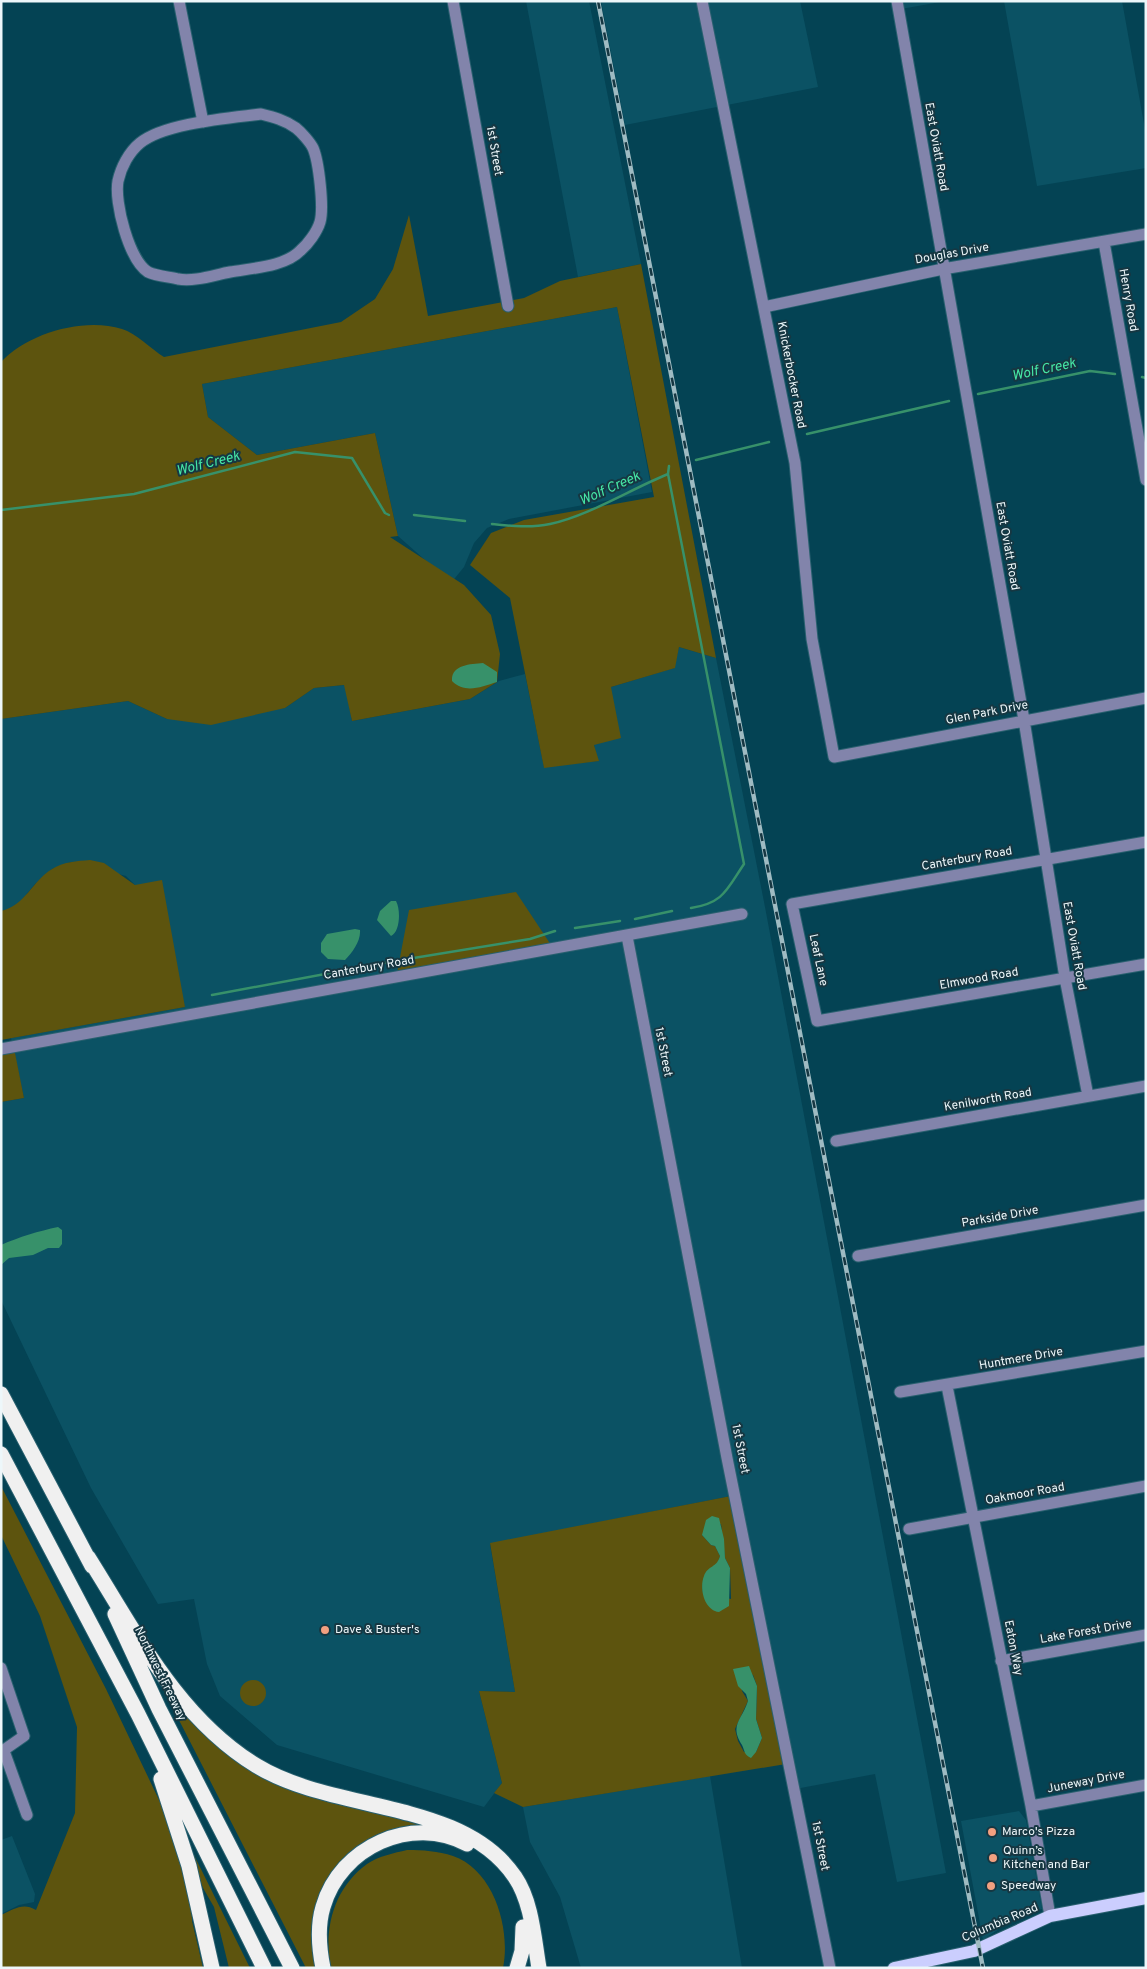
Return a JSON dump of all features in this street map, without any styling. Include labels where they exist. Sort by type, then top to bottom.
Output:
[{"type":"highway","name":"Northwest Freeway","points":[[1,1394],[88,1557],[159,1709],[292,1968]]},
{"type":"highway","points":[[1,1454],[138,1714],[264,1968]]},
{"type":"highway","points":[[88,1557],[174,1692],[204,1726],[257,1766],[298,1786],[453,1827],[479,1841],[499,1856],[516,1878],[525,1896],[539,1968]]},
{"type":"highway","points":[[138,1714],[189,1866],[212,1968]]},
{"type":"highway","points":[[323,1968],[319,1928],[323,1906],[330,1890],[344,1868],[374,1844],[394,1836],[414,1833],[437,1834],[459,1840],[477,1850],[493,1864],[508,1882],[516,1900],[530,1968]]},
{"type":"highway","points":[[517,1968],[522,1951],[523,1927]]},
{"type":"main road","name":"Columbia Road","points":[[894,1968],[974,1950],[1050,1916],[1146,1898]]},
{"type":"street","points":[[179,1],[203,122]]},
{"type":"street","name":"1st Street","points":[[453,1],[508,306]]},
{"type":"street","name":"Knickerbocker Road","points":[[702,1],[795,463],[812,639],[834,757]]},
{"type":"street","name":"East Oviatt Road","points":[[896,1],[1024,720],[1065,978],[1088,1096]]},
{"type":"street","points":[[261,114],[274,117],[297,128],[312,148],[323,207],[320,224],[300,252],[289,259],[273,264],[185,280],[148,272],[136,258],[127,238],[118,202],[118,182],[125,161],[141,142],[163,132],[203,122],[261,114]]},
{"type":"street","name":"Douglas Drive","points":[[764,307],[944,269],[1146,234]]},
{"type":"street","name":"Henry Road","points":[[1104,242],[1146,480]]},
{"type":"street","name":"Glen Park Drive","points":[[834,757],[1146,698]]},
{"type":"street","name":"Canterbury Road","points":[[792,904],[1146,842]]},
{"type":"street","name":"Leaf Lane","points":[[792,904],[817,1021]]},
{"type":"street","name":"Canterbury Road","points":[[1,1049],[742,914]]},
{"type":"street","name":"1st Street","points":[[627,936],[727,1458],[830,1968]]},
{"type":"street","name":"Elmwood Road","points":[[817,1021],[1146,964]]},
{"type":"street","name":"Kenilworth Road","points":[[836,1141],[1146,1086]]},
{"type":"street","name":"Parkside Drive","points":[[858,1256],[1146,1205]]},
{"type":"street","name":"Huntmere Drive","points":[[900,1392],[947,1386],[1146,1351]]},
{"type":"street","name":"Eaton Way","points":[[947,1386],[1031,1806],[1050,1916]]},
{"type":"street","name":"Oakmoor Road","points":[[909,1529],[1146,1486]]},
{"type":"street","name":"Lake Forest Drive","points":[[1001,1661],[1146,1635]]},
{"type":"street","points":[[1,1668],[24,1736],[3,1751],[27,1815]]},
{"type":"street","name":"Juneway Drive","points":[[1031,1806],[1146,1785]]},
{"type":"shaded area","points":[[526,1],[589,1],[641,264],[578,277]]},
{"type":"shaded area","points":[[601,1],[800,1],[818,87],[625,125]]},
{"type":"shaded area","points":[[900,1],[946,1],[901,9]]},
{"type":"shaded area","points":[[1004,1],[1122,1],[1146,135],[1146,168],[1037,186]]},
{"type":"shaded area","points":[[409,215],[428,316],[524,298],[560,281],[641,264],[716,658],[679,647],[675,668],[611,687],[621,738],[594,745],[599,761],[544,768],[510,598],[470,565],[491,533],[524,520],[654,497],[617,307],[202,384],[208,417],[257,455],[375,433],[398,536],[390,537],[464,585],[491,615],[500,654],[497,682],[470,699],[352,721],[344,685],[314,688],[285,708],[211,725],[167,719],[128,701],[1,719],[1,362],[12,352],[41,336],[57,330],[91,325],[107,326],[127,331],[164,357],[341,322],[375,299],[393,269]]},
{"type":"shaded area","points":[[617,307],[652,492],[509,519],[487,528],[474,543],[464,567],[451,583],[398,536],[375,433],[257,455],[208,417],[202,384]]},
{"type":"shaded area","points":[[679,647],[716,658],[765,907],[946,1873],[897,1882],[875,1774],[790,1790],[731,1496],[490,1544],[515,1692],[479,1691],[502,1783],[484,1807],[277,1745],[220,1696],[207,1664],[194,1599],[158,1604],[91,1488],[1,1300],[1,1102],[24,1098],[11,1038],[185,1007],[135,885],[126,876],[71,862],[52,869],[35,884],[15,908],[1,911],[1,719],[128,701],[167,719],[285,708],[314,688],[345,685],[352,721],[470,699],[499,681],[525,674],[544,767],[598,761],[594,745],[611,687],[674,668]]},
{"type":"shaded area","points":[[483,663],[497,672],[497,682],[468,688],[457,685],[452,681],[455,672],[462,666]]},
{"type":"shaded area","points":[[90,860],[104,863],[135,885],[162,880],[185,1007],[1,1040],[1,911],[17,904],[52,869],[65,863]]},
{"type":"shaded area","points":[[516,892],[551,945],[397,973],[409,910]]},
{"type":"shaded area","points":[[391,901],[396,901],[399,915],[398,926],[391,936],[377,920],[380,911]]},
{"type":"shaded area","points":[[355,929],[360,930],[358,942],[345,960],[328,959],[321,952],[321,943],[327,934]]},
{"type":"shaded area","points":[[14,1048],[24,1098],[1,1102],[1,1050]]},
{"type":"shaded area","points":[[58,1227],[62,1230],[62,1244],[59,1248],[48,1248],[33,1255],[9,1258],[1,1265],[1,1245],[29,1234]]},
{"type":"shaded area","points":[[1,1486],[106,1689],[160,1802],[191,1893],[192,1921],[203,1968],[1,1968],[1,1915],[23,1906],[36,1910],[75,1813],[77,1727],[40,1616],[1,1535]]},
{"type":"shaded area","points":[[731,1496],[786,1764],[523,1807],[494,1793],[502,1783],[479,1691],[515,1692],[490,1543]],"holes":[[[721,1524],[725,1558],[730,1568],[731,1599],[703,1593],[704,1580],[718,1562],[720,1556],[715,1546],[711,1545],[702,1535]],[[740,1668],[753,1675],[757,1686],[756,1719],[762,1738],[756,1752],[744,1752],[738,1741],[735,1729],[748,1701],[742,1691]]]},
{"type":"shaded area","points":[[712,1516],[719,1518],[724,1539],[725,1558],[730,1568],[729,1606],[719,1612],[706,1603],[702,1586],[706,1572],[717,1563],[720,1556],[715,1546],[711,1545],[702,1535],[706,1520]]},
{"type":"shaded area","points":[[749,1666],[757,1686],[756,1719],[762,1738],[751,1758],[745,1753],[738,1738],[738,1723],[748,1701],[746,1694],[738,1686],[733,1669]]},
{"type":"shaded area","points":[[253,1680],[262,1684],[266,1693],[262,1702],[253,1706],[244,1702],[240,1693],[244,1684]]},
{"type":"shaded area","points":[[164,1682],[250,1766],[434,1825],[397,1832],[326,1887],[319,1968],[306,1968],[160,1683]]},
{"type":"shaded area","points":[[710,1776],[742,1968],[581,1968],[560,1897],[530,1842],[523,1807]]},
{"type":"shaded area","points":[[1019,1811],[1026,1820],[1042,1909],[1020,1914],[983,1940],[961,1821]]},
{"type":"shaded area","points":[[12,1836],[35,1894],[34,1902],[19,1905],[1,1914],[1,1840]]},
{"type":"shaded area","points":[[407,1850],[430,1851],[453,1856],[467,1863],[479,1874],[489,1887],[502,1919],[505,1953],[503,1968],[331,1968],[329,1953],[330,1924],[339,1897],[346,1885],[372,1861]]},
{"type":"shaded area","points":[[192,1851],[250,1968],[229,1968],[214,1907],[203,1888],[190,1854]]},
{"type":"waterway","name":"Wolf Creek","points":[[978,394],[1090,371],[1115,374]]},
{"type":"waterway","name":"Wolf Creek","points":[[1142,377],[1146,378]]},
{"type":"waterway","name":"Wolf Creek","points":[[807,434],[949,401]]},
{"type":"waterway","name":"Wolf Creek","points":[[696,460],[769,442]]},
{"type":"waterway","name":"Wolf Creek","points":[[1,510],[134,494],[295,452],[352,458],[385,513],[389,515]]},
{"type":"waterway","name":"Wolf Creek","points":[[492,524],[536,526],[564,520],[594,509],[668,474],[669,466]]},
{"type":"waterway","points":[[668,474],[744,864],[724,894],[711,903],[691,908]]},
{"type":"waterway","name":"Wolf Creek","points":[[414,515],[465,521]]},
{"type":"waterway","points":[[635,919],[672,911]]},
{"type":"waterway","points":[[575,928],[620,921]]},
{"type":"waterway","points":[[383,963],[530,939],[555,931]]},
{"type":"waterway","points":[[212,995],[368,966]]},
{"type":"railway","points":[[598,1],[983,1968]]},
{"type":"place","name":"Dave & Buster's","points":[[325,1630]]},
{"type":"place","name":"Marco's Pizza","points":[[992,1832]]},
{"type":"place","name":"Quinn’s Kitchen and Bar","points":[[993,1858]]},
{"type":"place","name":"Speedway","points":[[991,1886]]}]
